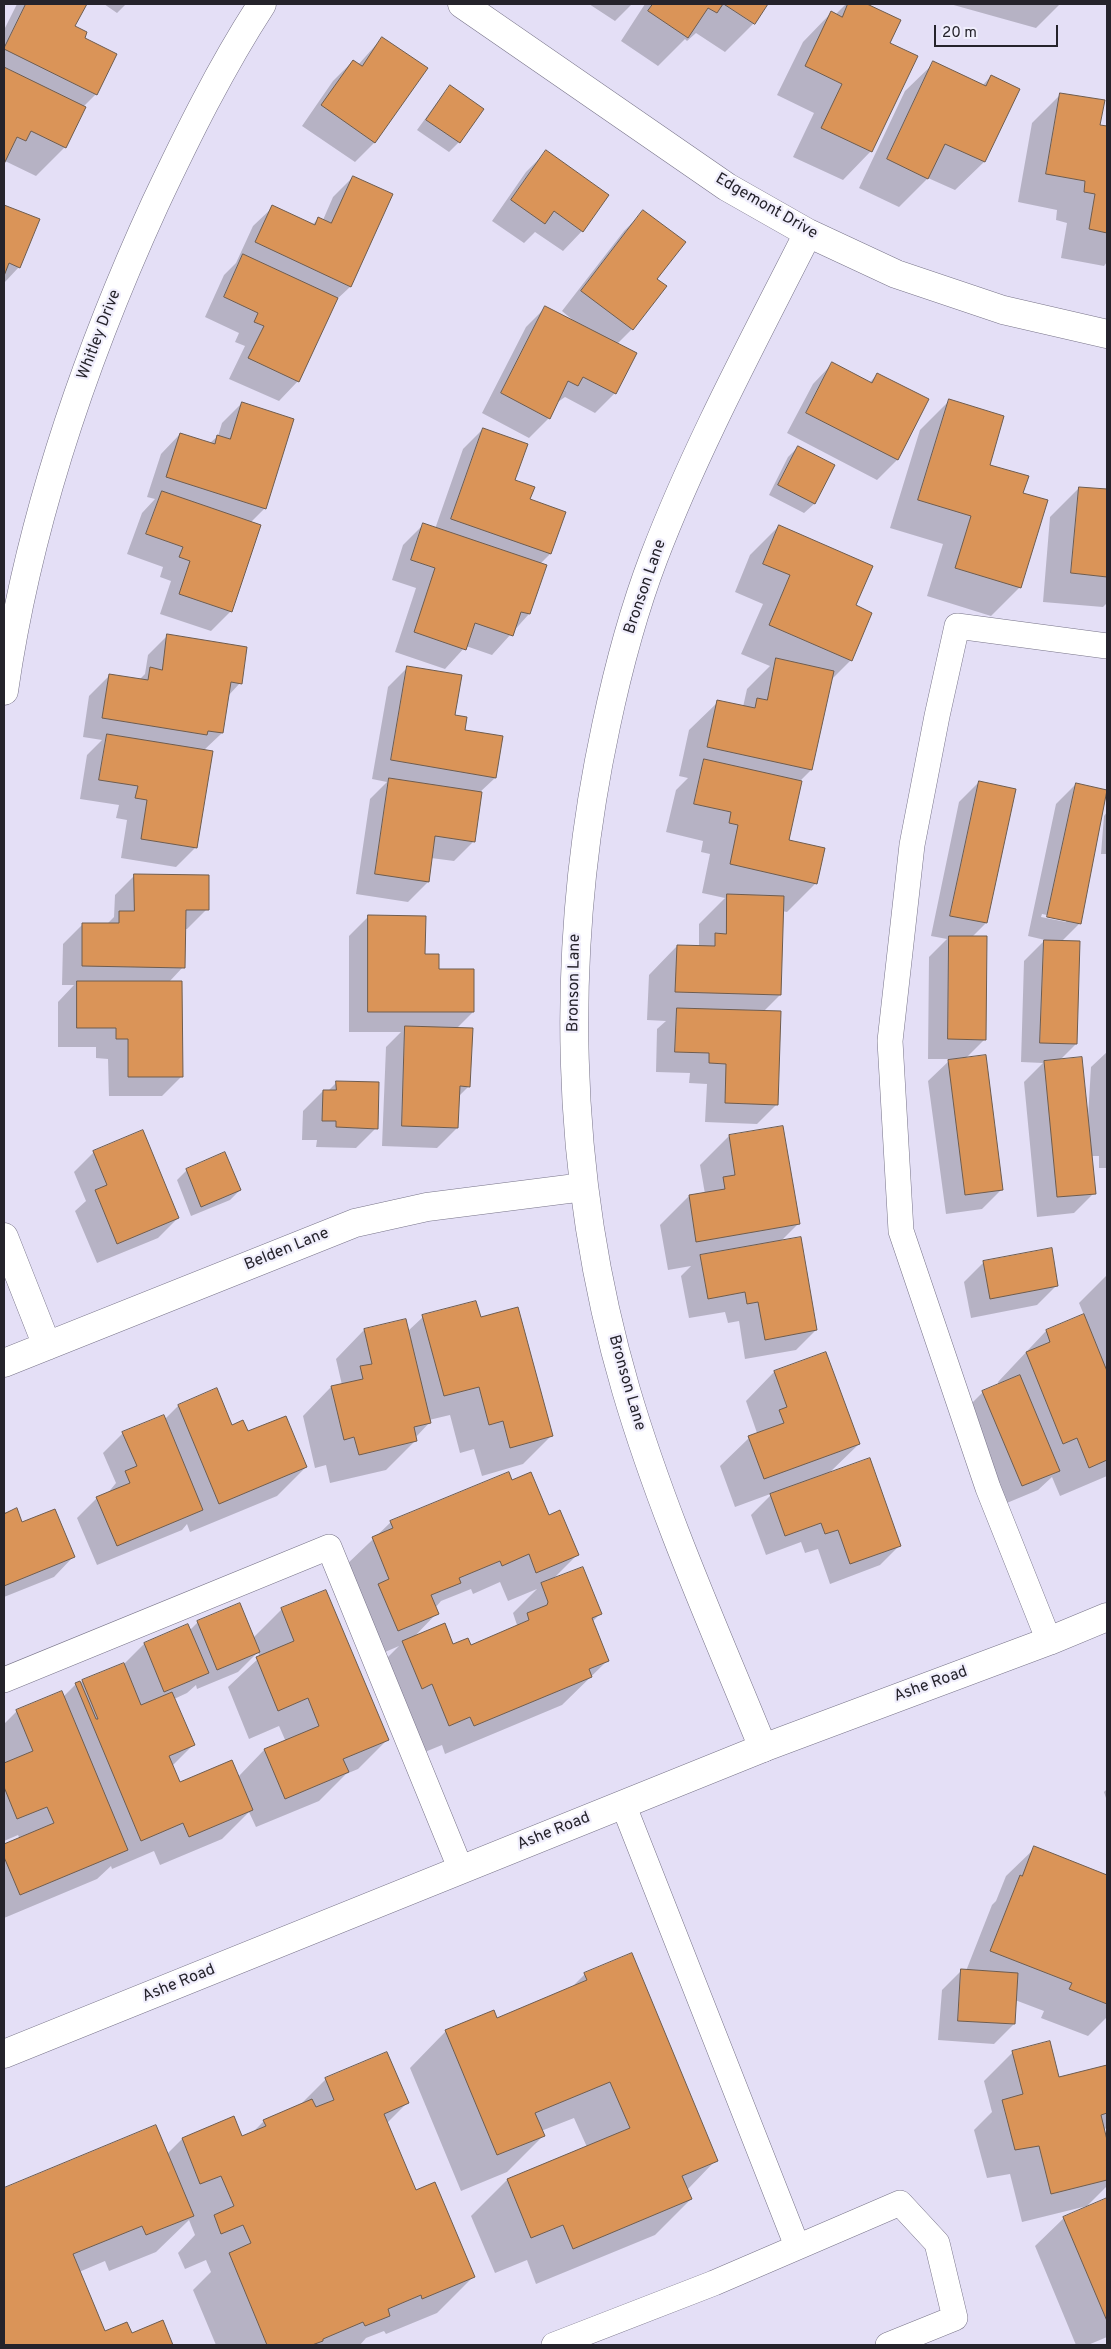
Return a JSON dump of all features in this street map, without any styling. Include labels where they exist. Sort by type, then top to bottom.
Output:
[{"type":"street","name":"Whitley Drive","points":[[4,691],[37,531],[76,401],[123,274],[180,150],[244,31],[262,4]]},
{"type":"street","name":"Edgemont Drive","points":[[462,4],[727,187],[808,233],[896,274],[994,307],[1107,334]]},
{"type":"street","name":"Bronson Lane","points":[[762,1748],[663,1501],[626,1389],[603,1298],[584,1187],[578,1140],[573,1023],[577,905],[592,789],[617,674],[652,562],[697,453],[808,233]]},
{"type":"street","name":"Belden Lane","points":[[4,1363],[355,1223],[427,1207],[584,1187]]},
{"type":"street","points":[[4,1237],[47,1346]]},
{"type":"street","name":"Ashe Road","points":[[4,2054],[762,1748],[1107,1618]]},
{"type":"lane","points":[[1049,1641],[988,1488],[901,1231],[890,1041],[912,845],[957,626],[1107,646]]},
{"type":"lane","points":[[4,1680],[329,1547],[461,1870]]},
{"type":"lane","points":[[623,1804],[797,2246]]},
{"type":"lane","points":[[554,2345],[714,2282],[900,2202],[937,2243],[955,2318],[888,2345]]},
{"type":"building","points":[[26,4],[87,4],[75,26],[87,32],[85,38],[117,54],[97,95],[4,49]]},
{"type":"building","points":[[653,4],[723,4],[717,13],[708,8],[688,38],[648,11]]},
{"type":"building","points":[[724,4],[768,4],[755,24]]},
{"type":"building","points":[[848,4],[867,4],[901,20],[890,43],[918,56],[872,152],[821,128],[842,84],[805,66],[831,11],[842,17]]},
{"type":"building","points":[[382,37],[428,68],[375,143],[321,105],[353,60],[362,66]]},
{"type":"building","points":[[933,61],[986,86],[991,75],[1020,89],[985,162],[945,144],[928,179],[887,159]]},
{"type":"building","points":[[4,67],[86,107],[66,148],[31,131],[26,141],[17,137],[4,164]]},
{"type":"building","points":[[450,85],[484,109],[460,143],[426,120]]},
{"type":"building","points":[[1060,93],[1105,100],[1100,125],[1107,126],[1107,233],[1089,229],[1095,194],[1084,192],[1085,181],[1046,174]]},
{"type":"building","points":[[546,150],[609,195],[583,232],[554,211],[545,224],[511,200]]},
{"type":"building","points":[[353,176],[393,194],[351,287],[255,242],[272,205],[315,225],[318,217],[331,223]]},
{"type":"building","points":[[4,205],[40,219],[20,268],[9,263],[4,276]]},
{"type":"building","points":[[643,210],[686,242],[657,279],[667,286],[633,330],[581,291]]},
{"type":"building","points":[[243,254],[338,298],[299,382],[248,358],[264,326],[254,322],[258,313],[224,297]]},
{"type":"building","points":[[545,306],[637,353],[616,394],[583,377],[578,386],[568,381],[550,419],[501,393]]},
{"type":"building","points":[[832,362],[872,383],[877,373],[929,399],[898,460],[806,413]]},
{"type":"building","points":[[949,399],[1004,416],[990,465],[1029,476],[1023,493],[1048,500],[1021,588],[955,568],[971,516],[918,500]]},
{"type":"building","points":[[242,402],[294,419],[266,509],[166,477],[180,433],[215,444],[217,435],[230,439]]},
{"type":"building","points":[[483,428],[528,444],[515,480],[535,487],[530,499],[566,512],[551,554],[451,519]]},
{"type":"building","points":[[798,446],[835,465],[815,504],[778,485]]},
{"type":"building","points":[[1079,487],[1107,489],[1107,577],[1071,573]]},
{"type":"building","points":[[162,491],[261,525],[232,612],[179,594],[190,561],[179,557],[183,547],[146,534]]},
{"type":"building","points":[[423,523],[547,565],[530,614],[521,612],[513,636],[475,623],[466,650],[414,632],[435,568],[411,560]]},
{"type":"building","points":[[779,525],[873,566],[856,605],[872,613],[852,661],[769,625],[790,575],[763,564]]},
{"type":"building","points":[[167,634],[247,647],[242,684],[231,682],[223,733],[208,731],[207,735],[102,718],[109,674],[148,680],[150,667],[162,670]]},
{"type":"building","points":[[776,658],[834,671],[812,770],[707,747],[717,700],[755,708],[757,698],[767,700]]},
{"type":"building","points":[[407,666],[462,675],[455,715],[467,717],[465,730],[503,736],[496,778],[391,760]]},
{"type":"building","points":[[107,734],[213,751],[197,848],[141,839],[147,800],[135,798],[138,786],[99,780]]},
{"type":"building","points":[[704,759],[802,781],[789,840],[825,848],[817,884],[730,864],[738,825],[729,823],[731,812],[694,804]]},
{"type":"building","points":[[389,778],[482,792],[475,842],[435,836],[429,882],[375,874]]},
{"type":"building","points":[[979,781],[1016,789],[987,923],[950,916]]},
{"type":"building","points":[[1076,783],[1107,790],[1081,924],[1047,917]]},
{"type":"building","points":[[134,874],[209,875],[209,910],[186,910],[185,968],[82,966],[82,923],[119,923],[119,911],[134,911]]},
{"type":"building","points":[[727,894],[784,896],[781,995],[675,992],[677,945],[715,946],[715,933],[726,934]]},
{"type":"building","points":[[368,915],[426,916],[425,954],[439,954],[439,969],[474,969],[474,1012],[368,1012]]},
{"type":"building","points":[[949,936],[987,936],[986,1040],[948,1039]]},
{"type":"building","points":[[1044,940],[1080,941],[1077,1044],[1040,1043]]},
{"type":"building","points":[[77,981],[182,981],[183,1077],[128,1077],[128,1039],[116,1039],[116,1028],[77,1028]]},
{"type":"building","points":[[677,1008],[781,1011],[778,1105],[725,1103],[726,1064],[709,1063],[709,1053],[675,1052]]},
{"type":"building","points":[[405,1026],[473,1028],[470,1087],[460,1086],[458,1128],[402,1126]]},
{"type":"building","points":[[986,1055],[1003,1190],[965,1195],[948,1060]]},
{"type":"building","points":[[1082,1057],[1096,1194],[1057,1197],[1044,1061]]},
{"type":"building","points":[[336,1081],[379,1082],[378,1129],[336,1127],[336,1121],[322,1121],[323,1090],[336,1090]]},
{"type":"building","points":[[783,1126],[800,1224],[696,1242],[689,1195],[725,1189],[723,1177],[735,1175],[729,1135]]},
{"type":"building","points":[[143,1130],[179,1218],[117,1244],[95,1190],[107,1185],[93,1151]]},
{"type":"building","points":[[225,1152],[241,1190],[201,1207],[186,1169]]},
{"type":"building","points":[[801,1237],[817,1330],[765,1340],[758,1302],[747,1304],[745,1292],[708,1299],[700,1255]]},
{"type":"building","points":[[1052,1248],[1058,1286],[990,1299],[983,1261]]},
{"type":"building","points":[[476,1301],[481,1317],[518,1307],[553,1436],[510,1448],[503,1421],[489,1425],[479,1387],[444,1396],[422,1315]]},
{"type":"building","points":[[1084,1314],[1107,1371],[1107,1460],[1089,1468],[1077,1438],[1063,1444],[1026,1352],[1050,1342],[1046,1330]]},
{"type":"building","points":[[406,1319],[431,1423],[414,1427],[417,1441],[359,1455],[354,1437],[344,1440],[331,1386],[363,1379],[360,1366],[372,1364],[364,1329]]},
{"type":"building","points":[[826,1352],[860,1444],[764,1479],[748,1436],[784,1423],[779,1410],[787,1407],[774,1371]]},
{"type":"building","points":[[1020,1375],[1060,1471],[1022,1486],[982,1391]]},
{"type":"building","points":[[217,1388],[232,1425],[243,1420],[248,1431],[286,1416],[307,1467],[219,1504],[178,1405]]},
{"type":"building","points":[[164,1415],[203,1510],[117,1546],[96,1497],[130,1483],[125,1471],[137,1466],[122,1432]]},
{"type":"building","points":[[870,1458],[901,1546],[850,1564],[838,1530],[825,1534],[821,1523],[785,1536],[770,1494]]},
{"type":"building","points":[[509,1472],[512,1480],[531,1472],[549,1515],[560,1510],[579,1555],[536,1573],[529,1554],[502,1566],[500,1561],[459,1578],[461,1583],[431,1595],[439,1614],[398,1631],[378,1584],[389,1579],[372,1537],[393,1528],[390,1521]]},
{"type":"building","points":[[17,1508],[22,1522],[55,1509],[75,1557],[4,1586],[4,1511],[5,1513]]},
{"type":"building","points":[[583,1567],[602,1614],[592,1618],[609,1661],[589,1669],[592,1677],[474,1726],[470,1717],[449,1726],[432,1684],[422,1689],[402,1641],[445,1623],[453,1644],[468,1638],[471,1645],[529,1620],[527,1613],[547,1605],[548,1602],[541,1583]]},
{"type":"building","points":[[326,1590],[389,1740],[343,1759],[349,1772],[285,1799],[264,1749],[319,1726],[308,1698],[278,1711],[256,1657],[294,1641],[281,1608]]},
{"type":"building","points":[[240,1603],[260,1652],[217,1670],[197,1621]]},
{"type":"building","points":[[188,1624],[209,1673],[164,1692],[144,1643]]},
{"type":"building","points":[[124,1663],[141,1705],[172,1692],[195,1745],[169,1756],[180,1782],[232,1760],[253,1810],[189,1837],[183,1823],[141,1841],[75,1683],[80,1681],[96,1719],[98,1719],[82,1680]]},
{"type":"building","points":[[62,1691],[128,1850],[20,1895],[4,1857],[4,1844],[54,1823],[47,1807],[17,1819],[4,1787],[4,1763],[33,1751],[16,1710]]},
{"type":"building","points":[[1034,1846],[1107,1875],[1107,2004],[1069,1989],[1072,1983],[990,1951],[1020,1875],[1022,1876]]},
{"type":"building","points":[[632,1953],[718,2161],[682,2176],[692,2199],[573,2249],[563,2225],[531,2238],[507,2179],[630,2128],[610,2082],[535,2113],[545,2136],[497,2155],[445,2030],[494,2010],[497,2018],[587,1980],[584,1973]]},
{"type":"building","points":[[961,1969],[1018,1973],[1015,2024],[958,2021]]},
{"type":"building","points":[[1050,2041],[1059,2077],[1107,2065],[1107,2113],[1101,2115],[1107,2140],[1107,2180],[1051,2194],[1039,2146],[1015,2150],[1002,2100],[1023,2094],[1012,2051]]},
{"type":"building","points":[[387,2052],[409,2103],[384,2114],[416,2190],[435,2182],[475,2277],[422,2299],[421,2295],[388,2309],[390,2316],[365,2326],[363,2322],[312,2345],[267,2345],[229,2253],[251,2243],[243,2225],[221,2234],[214,2215],[234,2206],[221,2176],[200,2184],[182,2138],[234,2116],[242,2136],[266,2126],[263,2120],[312,2099],[316,2107],[334,2100],[325,2078]]},
{"type":"building","points":[[156,2125],[194,2216],[146,2235],[142,2226],[73,2254],[105,2331],[127,2322],[132,2333],[163,2320],[173,2345],[4,2345],[4,2188]]},
{"type":"building","points":[[1107,2198],[1107,2321],[1063,2217]]}]
